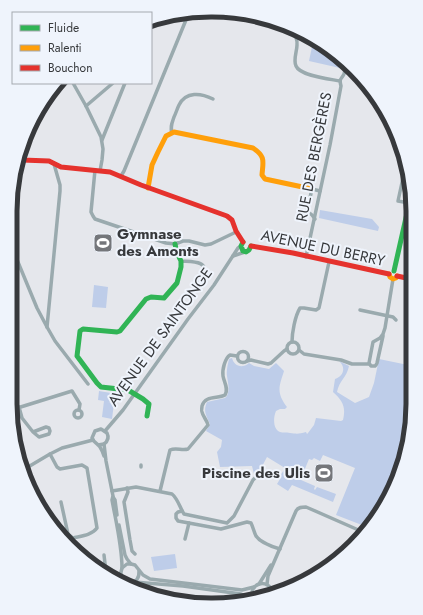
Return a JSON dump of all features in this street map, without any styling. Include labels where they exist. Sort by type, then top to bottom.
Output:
[{"type":"street","points":[[121,176],[186,19]]},
{"type":"street","points":[[296,36],[298,43],[296,68],[308,74],[340,81]]},
{"type":"street","name":"RUE DES BERGÈRES","points":[[306,256],[315,219],[339,93],[340,78],[343,75],[344,70]]},
{"type":"street","points":[[75,84],[100,133],[102,141],[102,160],[97,170],[92,212],[95,219],[166,243],[175,244],[183,242],[205,245],[211,244],[236,232]]},
{"type":"street","points":[[86,106],[112,84]]},
{"type":"street","points":[[102,141],[124,84]]},
{"type":"street","points":[[172,133],[170,129],[171,125],[179,105],[184,98],[198,94],[213,99]]},
{"type":"street","points":[[148,188],[152,165],[166,136],[178,132],[253,148],[264,159],[262,175],[265,179],[320,191]]},
{"type":"street","points":[[24,160],[46,161],[61,167],[110,172],[148,188],[227,216],[234,223],[236,232],[242,244],[242,250],[244,252]]},
{"type":"street","points":[[47,327],[60,191],[60,184],[54,164]]},
{"type":"street","points":[[403,179],[398,201],[406,204]]},
{"type":"street","points":[[312,189],[307,211],[315,219]]},
{"type":"street","points":[[292,342],[297,343],[299,350],[304,354],[341,360],[352,364],[376,365],[385,328],[406,219]]},
{"type":"street","points":[[233,256],[249,250],[251,246],[248,242],[242,244]]},
{"type":"street","points":[[147,416],[149,404],[128,390],[101,387],[97,383],[77,356],[81,330],[83,328],[117,332],[120,331],[146,299],[151,297],[166,297],[177,283],[181,273],[181,262],[175,244]]},
{"type":"street","name":"AVENUE DE SAINTONGE","points":[[105,431],[214,285],[242,244]]},
{"type":"street","name":"AVENUE DU BERRY","points":[[251,246],[306,256],[406,278]]},
{"type":"street","points":[[17,262],[37,308],[55,341],[88,384]]},
{"type":"street","points":[[181,262],[201,263],[203,266],[203,273],[194,285]]},
{"type":"street","points":[[237,356],[237,359],[243,363],[251,360],[268,364],[287,349],[289,344],[292,342],[297,313],[300,308],[316,310],[319,308],[329,262]]},
{"type":"street","points":[[360,310],[393,317],[396,320]]},
{"type":"street","points":[[369,364],[374,342],[383,334]]},
{"type":"street","points":[[287,349],[293,354],[299,350]]},
{"type":"street","points":[[237,356],[241,352],[245,352],[248,355],[247,361]]},
{"type":"street","points":[[160,491],[170,450],[173,448],[184,450],[188,448],[208,425],[201,412],[202,406],[207,399],[225,395],[227,390],[223,374],[227,358],[230,355],[237,356]]},
{"type":"street","points":[[33,432],[22,418],[19,407],[72,391],[80,404],[79,410]]},
{"type":"street","points":[[106,461],[102,450],[94,442],[92,435],[97,430],[101,429],[108,435],[108,438],[104,444],[106,461],[125,555],[131,564],[137,567],[146,577],[150,579],[242,590],[262,583],[267,584],[271,589]]},
{"type":"street","points":[[28,467],[62,448],[93,440]]},
{"type":"street","points":[[98,445],[104,444]]},
{"type":"street","points":[[50,454],[57,467],[60,469],[82,465],[87,468],[97,528],[96,530],[86,535],[73,538],[68,534],[61,502]]},
{"type":"street","points":[[112,491],[139,487],[172,494],[175,496],[184,514],[227,523],[234,516],[255,478]]},
{"type":"street","points":[[127,488],[128,492],[124,502],[132,551],[135,554]]},
{"type":"street","points":[[113,496],[112,500],[122,561],[122,576]]},
{"type":"street","points":[[267,584],[268,576],[297,509],[306,507],[359,530]]},
{"type":"street","points":[[182,511],[176,514],[178,521],[221,529],[248,522],[251,523],[259,539],[273,547],[280,549]]},
{"type":"street","points":[[185,539],[189,523]]},
{"type":"street","points":[[104,556],[105,566]]},
{"type":"street","points":[[259,584],[269,567],[274,563]]},
{"type":"street","points":[[122,568],[127,564],[131,564]]},
{"type":"street","points":[[133,581],[139,577],[139,571]]},
{"type":"street","points":[[138,583],[183,586],[243,595]]},
{"type":"street","points":[[251,594],[254,587]]},
{"type":"shaded area","points":[[312,45],[340,65],[340,68],[309,61]]},
{"type":"shaded area","points":[[320,210],[372,219],[379,227],[378,231],[319,218]]},
{"type":"shaded area","points":[[94,285],[108,287],[106,308],[92,307]]},
{"type":"shaded area","points":[[232,358],[236,365],[239,366],[244,366],[249,363],[254,366],[269,369],[276,363],[284,371],[280,393],[287,407],[276,411],[274,423],[280,432],[296,434],[306,432],[307,434],[314,425],[316,418],[343,420],[343,404],[333,392],[335,379],[342,374],[343,371],[343,366],[339,361],[349,366],[337,392],[355,403],[369,397],[374,383],[379,359],[406,365],[406,416],[396,466],[380,501],[363,526],[336,515],[355,468],[323,455],[320,461],[314,458],[312,460],[309,459],[301,480],[315,486],[315,490],[317,487],[336,494],[333,502],[292,485],[288,491],[277,484],[285,468],[267,457],[258,474],[254,474],[252,466],[220,467],[217,452],[221,447],[222,440],[206,431],[210,424],[205,408],[207,402],[225,398],[227,396],[229,388],[227,370],[229,359]]},
{"type":"shaded area","points":[[99,391],[117,394],[116,402],[108,402],[114,403],[112,419],[102,417],[104,401],[98,400]]},
{"type":"shaded area","points":[[175,554],[177,568],[154,571],[151,557]]},
{"type":"traffic: fast","points":[[394,271],[406,218]]},
{"type":"traffic: fast","points":[[243,242],[241,246],[243,251],[246,252],[251,246]]},
{"type":"traffic: fast","points":[[147,416],[149,404],[143,399],[128,390],[101,387],[97,383],[77,356],[80,331],[83,329],[120,331],[146,299],[151,297],[164,298],[177,283],[181,267],[181,261],[175,244]]},
{"type":"traffic: slow","points":[[148,188],[152,165],[158,152],[166,136],[174,132],[253,148],[262,157],[262,175],[265,179],[312,189]]},
{"type":"traffic: slow","points":[[389,274],[393,279],[397,276]]},
{"type":"traffic: jam","points":[[24,160],[49,161],[61,167],[110,172],[141,185],[227,216],[232,220],[236,231],[243,242]]},
{"type":"traffic: jam","points":[[251,246],[293,253],[389,274]]},
{"type":"traffic: jam","points":[[397,276],[406,278]]},
{"type":"place","name":"Gymnase des Amonts","points":[[103,243]]},
{"type":"place","name":"Piscine des Ulis","points":[[324,473]]}]
